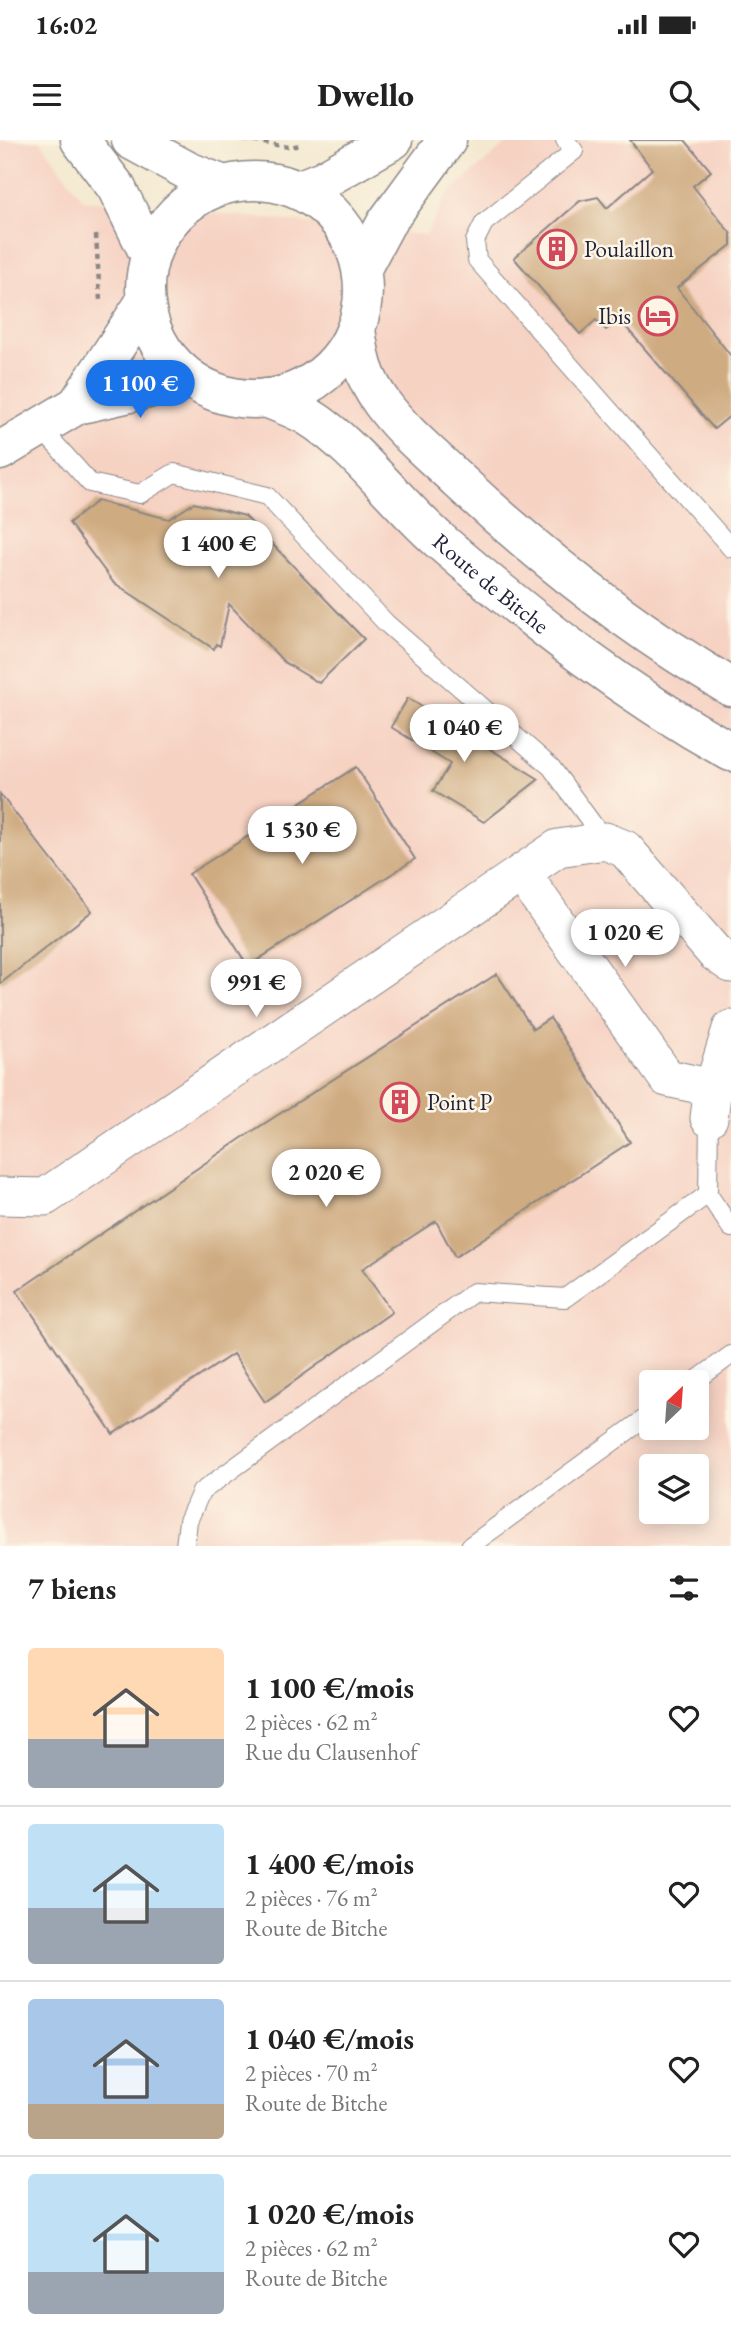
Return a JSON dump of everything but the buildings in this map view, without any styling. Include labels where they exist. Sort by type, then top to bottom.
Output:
[{"type":"main road","points":[[80,140],[116,187],[150,256]]},
{"type":"main road","points":[[131,140],[188,171],[224,185]]},
{"type":"main road","points":[[298,190],[323,180],[393,140]]},
{"type":"main road","points":[[362,268],[386,223],[447,140]]},
{"type":"main road","points":[[262,181],[298,190],[327,209],[349,236],[362,268],[364,289],[356,329],[345,351],[330,369],[311,383],[289,393],[265,398],[240,398],[214,391],[191,379],[169,358],[153,332],[145,302],[145,279],[150,256],[166,224],[192,200],[224,185],[262,181]]},
{"type":"main road","points":[[77,405],[145,302]]},
{"type":"main road","points":[[356,329],[361,365],[372,386],[382,403],[426,450],[539,552],[658,641],[731,687]]},
{"type":"main road","points":[[0,451],[77,405],[191,379]]},
{"type":"main road","name":"Route de Bitche","points":[[265,398],[299,411],[323,427],[437,538],[540,626],[612,679],[731,752]]},
{"type":"street","points":[[0,1196],[45,1197],[558,848],[605,841],[625,849],[715,953],[731,964]]},
{"type":"street","points":[[522,874],[667,1078],[711,1103],[731,1029]]},
{"type":"lane","points":[[576,144],[484,223],[475,241],[477,260],[731,548]]},
{"type":"lane","points":[[40,427],[90,483],[140,494],[174,473],[267,496],[386,623],[551,767],[605,841]]},
{"type":"lane","points":[[711,1103],[708,1194],[731,1228]]},
{"type":"lane","points":[[185,1546],[188,1521],[201,1492],[474,1292],[565,1298],[708,1194]]},
{"type":"lane","points":[[709,1371],[731,1355]]},
{"type":"lane","points":[[470,1546],[639,1423]]},
{"type":"path","points":[[244,140],[289,146],[315,143]]},
{"type":"path","points":[[100,303],[94,200],[116,187]]},
{"type":"shaded area","points":[[0,140],[40,140],[83,200],[426,235],[447,195],[510,140],[731,140],[731,1546],[0,1546]]},
{"type":"place","name":"Poulaillon","points":[[557,249]]},
{"type":"place","name":"Ibis","points":[[658,316]]},
{"type":"place","name":"Point P","points":[[400,1102]]}]
